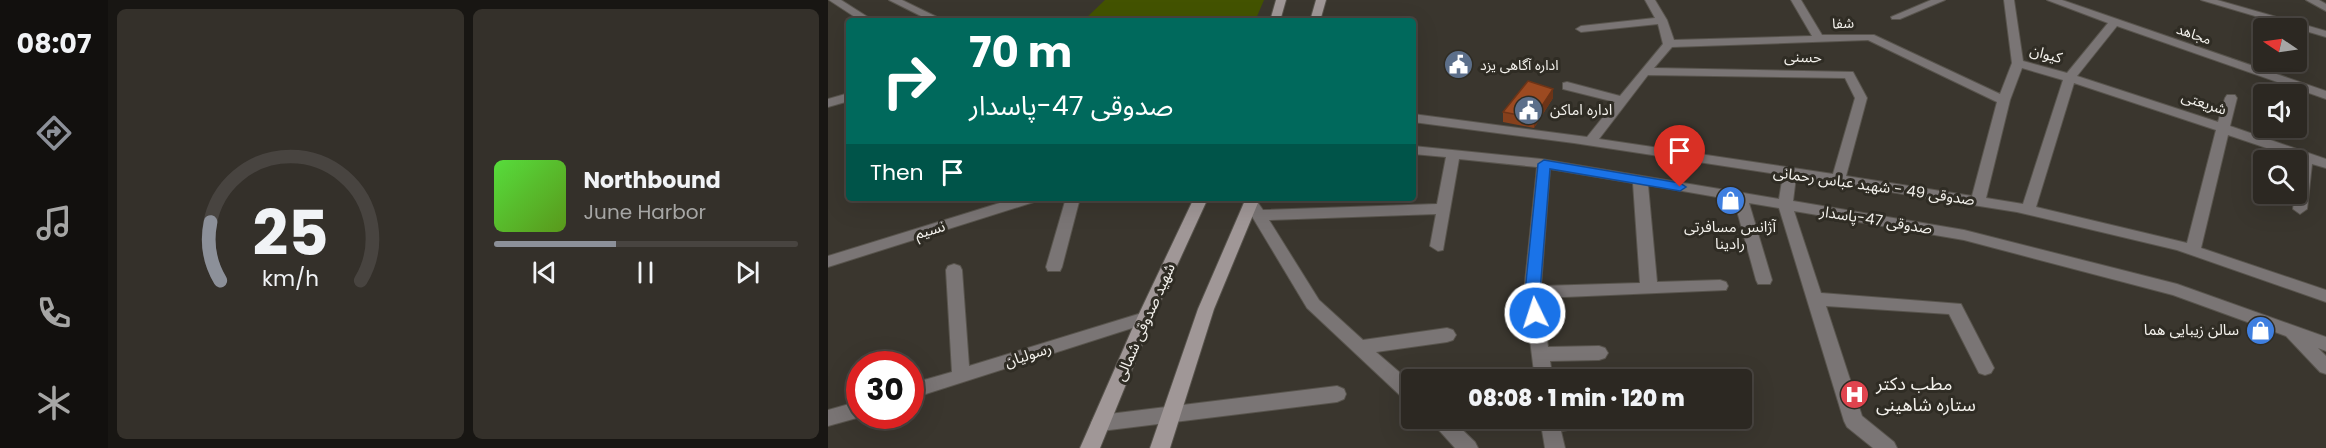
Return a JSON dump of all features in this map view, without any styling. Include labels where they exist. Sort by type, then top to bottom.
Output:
[{"type":"main road","points":[[1276,18],[1281,0]]},
{"type":"main road","points":[[1316,18],[1321,0]]},
{"type":"main road","name":"شهید صدوقی شمالی","points":[[1090,448],[1145,318],[1200,201]]},
{"type":"main road","points":[[1160,448],[1206,309],[1254,205]]},
{"type":"street","points":[[894,0],[928,18]]},
{"type":"street","points":[[1590,142],[1669,44],[1662,20],[1650,0]]},
{"type":"street","points":[[1796,0],[1819,39]]},
{"type":"street","points":[[1896,17],[1940,0]]},
{"type":"street","points":[[2009,0],[2018,63]]},
{"type":"street","name":"مجاهد","points":[[2052,0],[2326,95]]},
{"type":"street","points":[[2206,0],[2326,34]]},
{"type":"street","points":[[2311,0],[2326,8]]},
{"type":"street","points":[[832,2],[863,18]]},
{"type":"street","points":[[1581,29],[1662,20]]},
{"type":"street","points":[[2070,77],[2115,22]]},
{"type":"street","name":"شفا","points":[[1669,44],[1870,37],[2004,100]]},
{"type":"street","name":"کیوان","points":[[1978,201],[2004,100],[2018,63],[2070,77],[2028,210]]},
{"type":"street","name":"حسنی","points":[[1645,71],[1849,75],[1861,98],[1838,181]]},
{"type":"street","name":"شریعتی","points":[[2070,77],[2287,150]]},
{"type":"street","points":[[1567,86],[1622,100]]},
{"type":"street","points":[[828,103],[846,98]]},
{"type":"street","points":[[2193,250],[2232,98]]},
{"type":"street","name":"صدوقی 49 - شهید عباس رحمانی","points":[[1416,118],[1590,142],[2028,210],[2193,250],[2326,296]]},
{"type":"street","name":"صدوقی 47-پاسدار","points":[[1416,150],[1544,164],[1964,235],[2177,290],[2326,344]]},
{"type":"street","points":[[1438,246],[1453,154]]},
{"type":"street","name":"شریعتی","points":[[2307,157],[2326,164]]},
{"type":"street","points":[[1542,369],[1532,292],[1544,164]]},
{"type":"street","points":[[1790,174],[1785,204],[1854,421],[1887,448]]},
{"type":"street","points":[[1640,180],[1649,288]]},
{"type":"street","points":[[1740,197],[1764,280]]},
{"type":"street","name":"نسیم","points":[[828,262],[1022,201]]},
{"type":"street","points":[[1054,267],[1072,201]]},
{"type":"street","points":[[2300,209],[2301,204]]},
{"type":"street","points":[[1254,205],[1443,209]]},
{"type":"street","points":[[1254,205],[1313,304],[1401,385]]},
{"type":"street","points":[[954,270],[961,376]]},
{"type":"street","points":[[1532,292],[1720,286]]},
{"type":"street","points":[[1815,299],[1954,308],[1985,368]]},
{"type":"street","name":"رسولیان","points":[[924,388],[1145,318]]},
{"type":"street","points":[[2290,331],[2326,367]]},
{"type":"street","points":[[1361,347],[1447,335]]},
{"type":"street","points":[[1540,354],[1599,353]]},
{"type":"street","points":[[1101,423],[1337,394]]},
{"type":"street","points":[[828,418],[846,413]]},
{"type":"street","points":[[1448,429],[1468,448]]},
{"type":"street","points":[[1550,429],[1554,448]]},
{"type":"green space","points":[[1105,0],[1264,0],[1256,18],[1086,18]]},
{"type":"building","points":[[1528,81],[1553,89],[1534,118],[1503,112]]},
{"type":"place","name":"اداره آگاهی یزد","points":[[1459,65]]},
{"type":"place","name":"اداره اماکن","points":[[1529,110]]},
{"type":"place","name":"آژانس مسافرتی رادینا","points":[[1730,200]]},
{"type":"place","name":"سالن زیبایی هما","points":[[2260,330]]},
{"type":"place","name":"مطب دکتر ستاره شاهینی","points":[[1855,394]]},
{"type":"route","points":[[1535,313],[1532,292],[1544,164],[1680,187]]}]
